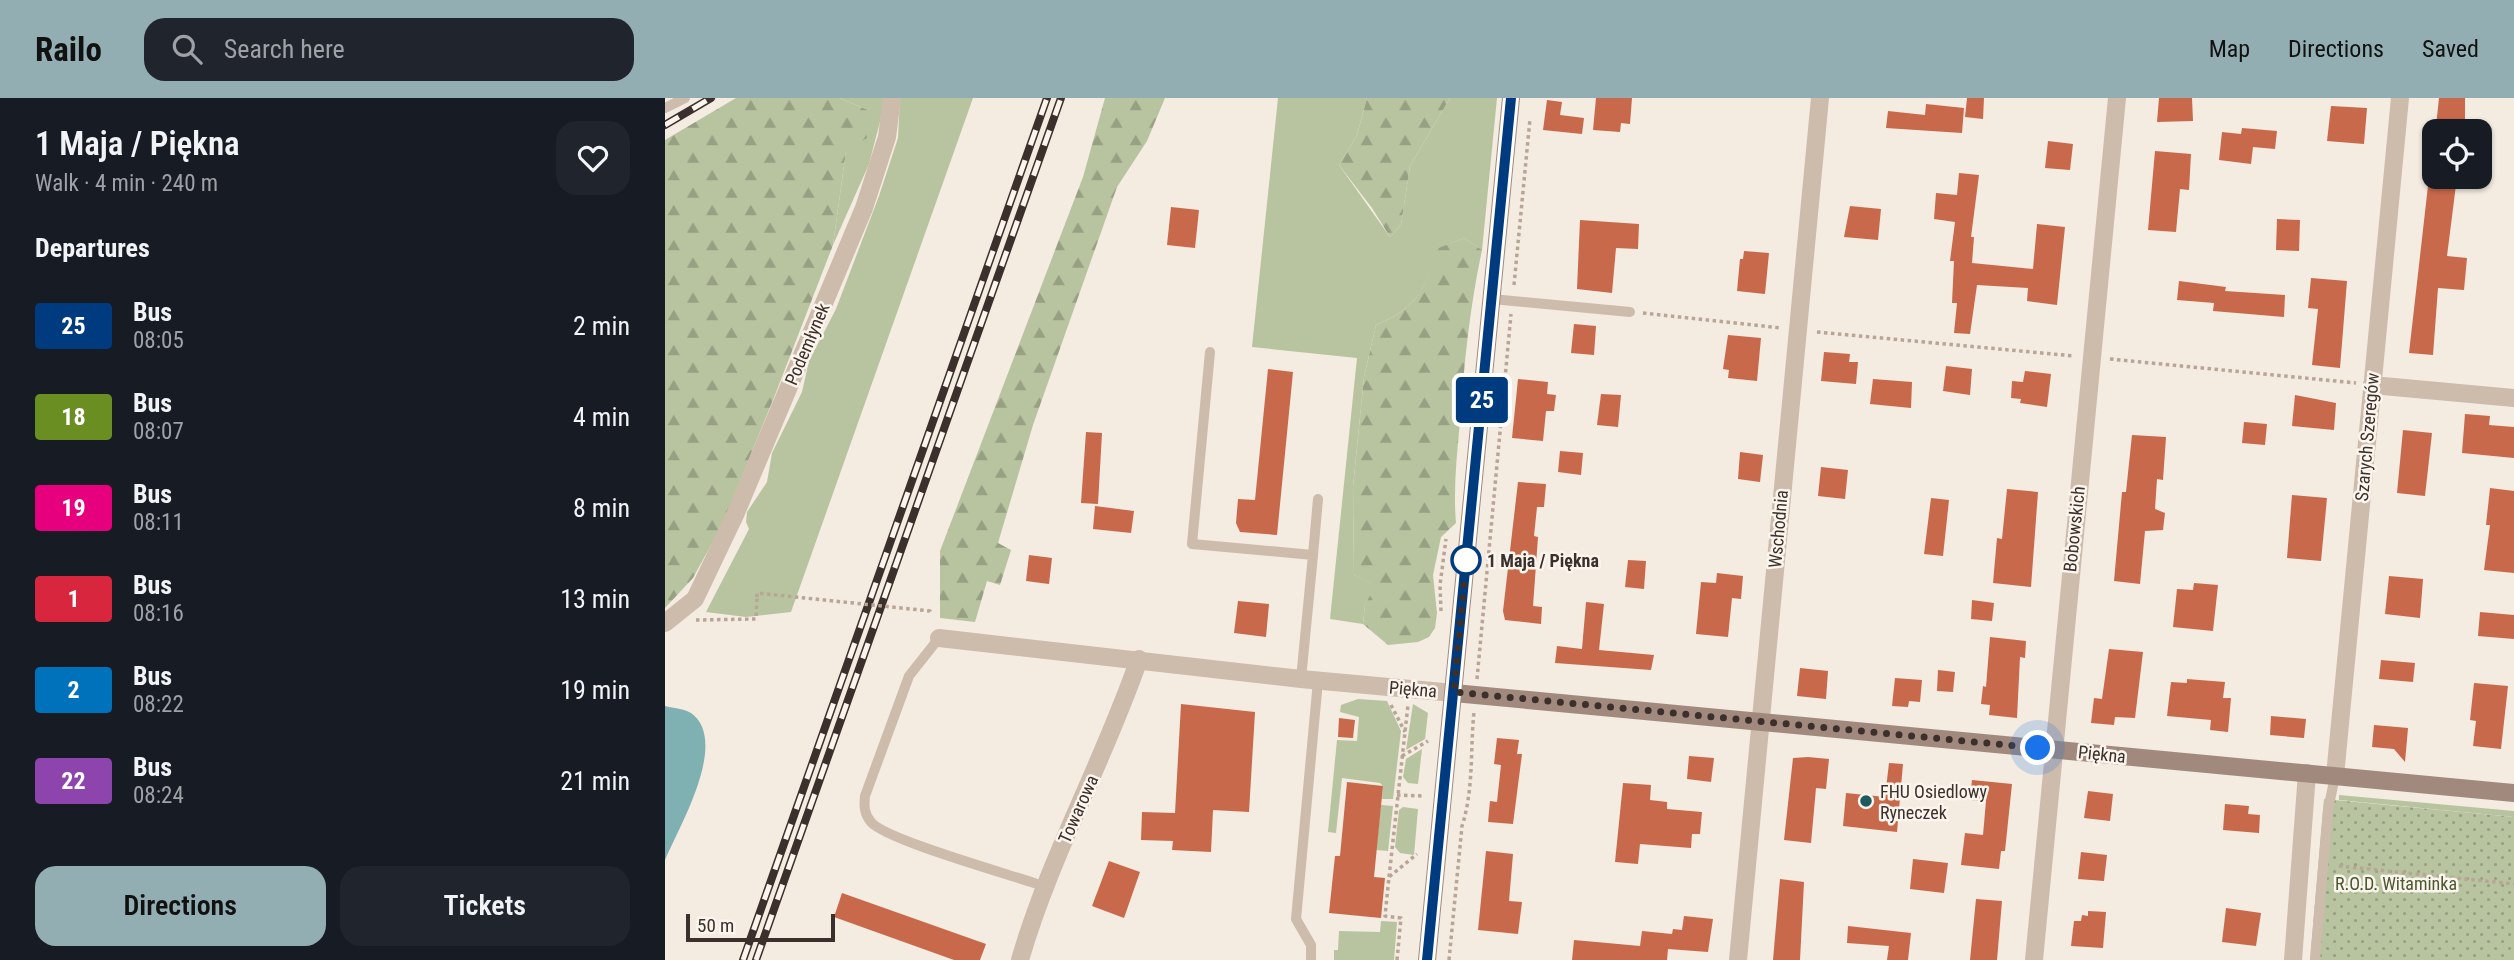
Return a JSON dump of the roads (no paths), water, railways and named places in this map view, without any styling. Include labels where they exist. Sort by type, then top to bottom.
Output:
[{"type":"street","name":"Podemłynek","points":[[669,620],[695,599],[703,584],[864,208],[887,136],[892,98]]},
{"type":"street","points":[[1427,960],[1511,98]]},
{"type":"street","name":"Wschodnia","points":[[1738,960],[1820,98]]},
{"type":"street","name":"Bobowskich","points":[[2034,960],[2117,98]]},
{"type":"street","name":"Szarych Szeregów","points":[[2335,776],[2366,384],[2400,98]]},
{"type":"street","points":[[2366,384],[2514,398]]},
{"type":"street","name":"Piękna","points":[[935,630],[1310,680],[2514,793]]},
{"type":"street","name":"Towarowa","points":[[1020,960],[1046,887],[1122,710],[1139,659]]},
{"type":"street","points":[[2293,960],[2307,774]]},
{"type":"lane","points":[[665,108],[685,98]]},
{"type":"lane","points":[[1492,299],[1630,312]]},
{"type":"lane","points":[[1210,352],[1192,544],[1313,555]]},
{"type":"lane","points":[[1311,960],[1311,946],[1296,919],[1318,499]]},
{"type":"lane","points":[[935,630],[909,677],[865,796],[864,810],[872,824],[898,836],[1046,887]]},
{"type":"lane","points":[[2315,960],[2323,864],[2335,776]]},
{"type":"water","points":[[665,706],[691,713],[702,726],[705,743],[704,763],[698,785],[665,860]]},
{"type":"railway","points":[[665,125],[711,98]]},
{"type":"railway","points":[[743,960],[1047,98]]},
{"type":"railway","points":[[756,960],[1061,98]]},
{"type":"place","name":"1 Maja / Piękna","points":[[1466,560]]},
{"type":"place","name":"FHU Osiedlowy Ryneczek","points":[[1866,801]]},
{"type":"park label","name":"R.O.D. Witaminka","points":[[2396,883]]}]
